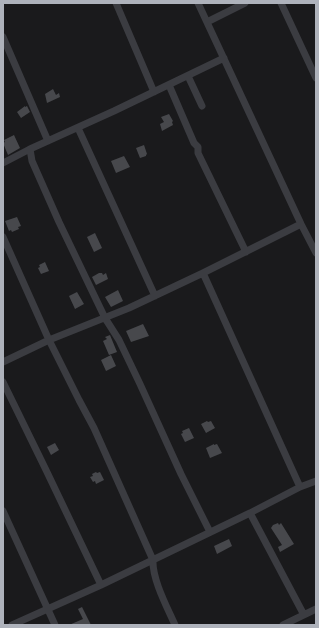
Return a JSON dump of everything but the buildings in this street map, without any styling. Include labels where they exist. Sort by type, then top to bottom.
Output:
[{"type":"street","points":[[116,3],[154,92]]},
{"type":"street","points":[[198,3],[300,224],[316,253]]},
{"type":"street","points":[[207,22],[245,3]]},
{"type":"street","points":[[282,3],[316,78]]},
{"type":"street","points":[[3,36],[48,141]]},
{"type":"street","points":[[3,163],[224,58]]},
{"type":"street","points":[[188,76],[202,106]]},
{"type":"street","points":[[169,85],[194,143],[198,147],[198,153],[246,252]]},
{"type":"street","points":[[78,128],[156,296]]},
{"type":"street","points":[[30,149],[32,161],[105,318],[112,328],[131,365],[181,474],[210,532]]},
{"type":"street","points":[[3,362],[49,340],[156,296],[300,224]]},
{"type":"street","points":[[3,237],[49,340],[94,428],[153,560],[156,580],[175,625]]},
{"type":"street","points":[[203,273],[300,487]]},
{"type":"street","points":[[3,382],[101,585]]},
{"type":"street","points":[[12,625],[101,585],[250,513],[300,487],[316,481]]},
{"type":"street","points":[[3,511],[55,625]]},
{"type":"street","points":[[250,513],[304,615]]},
{"type":"street","points":[[283,625],[316,610]]}]
